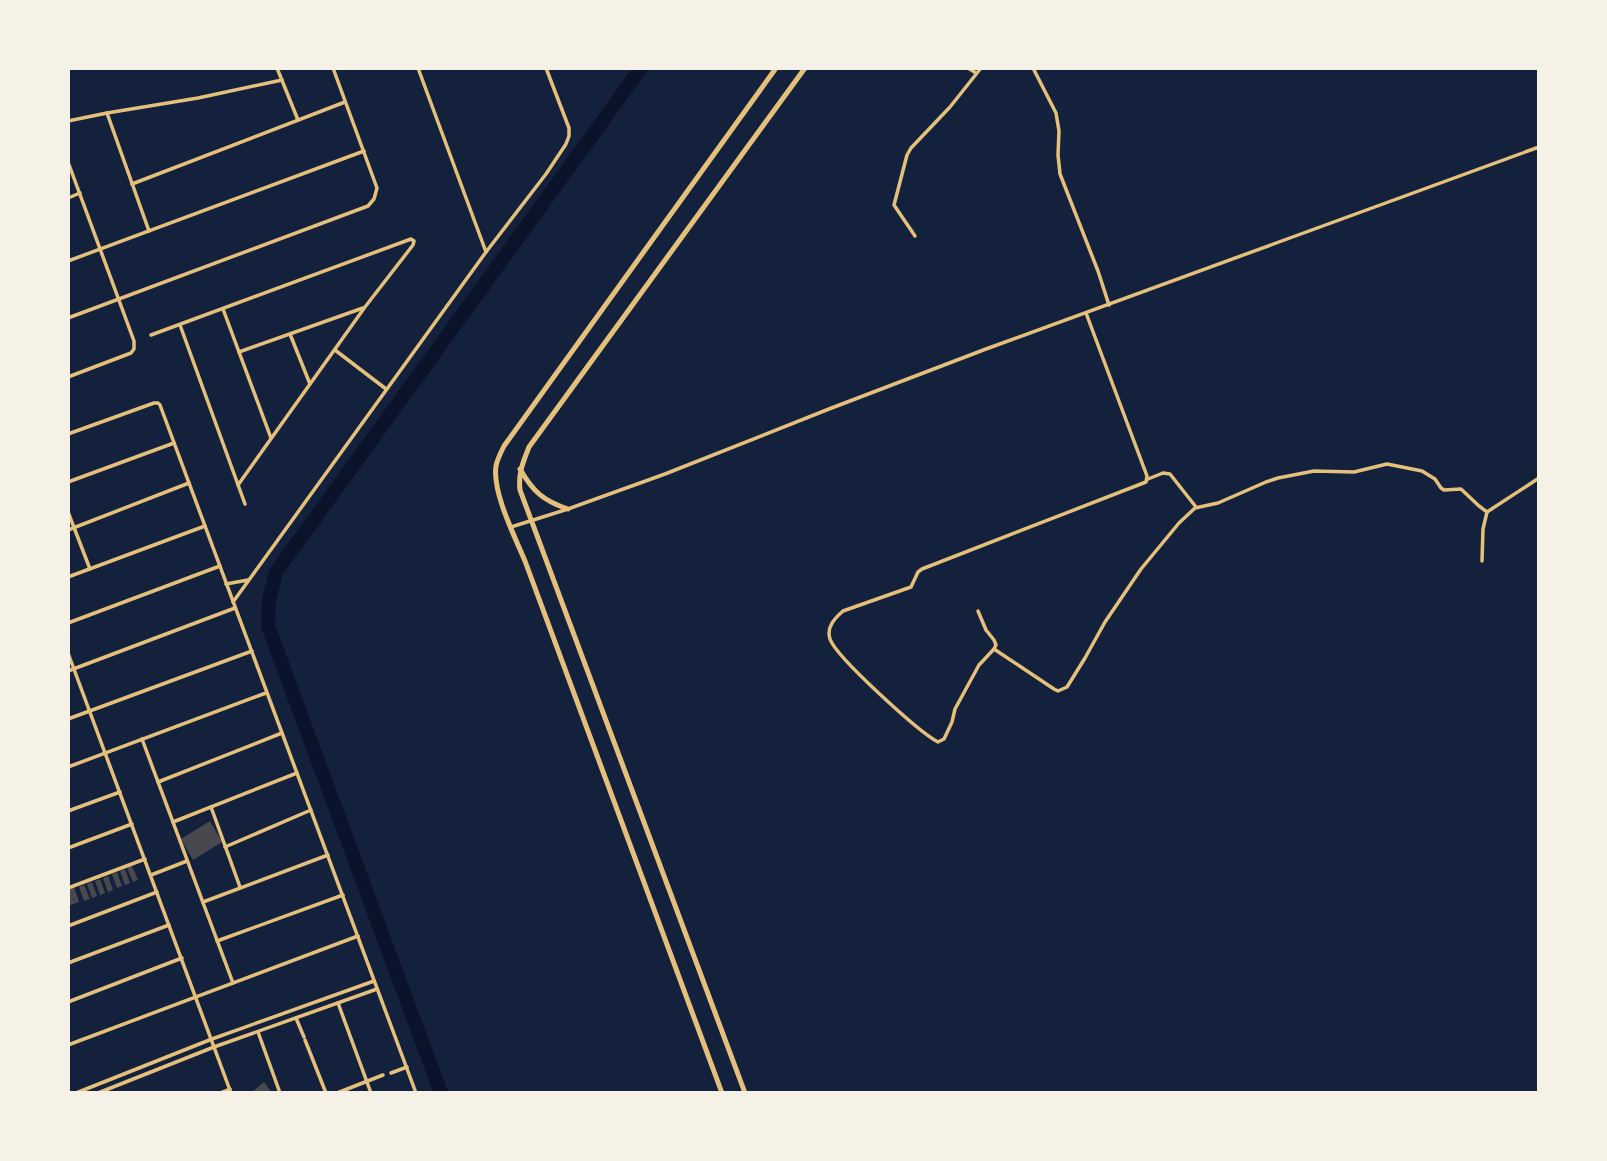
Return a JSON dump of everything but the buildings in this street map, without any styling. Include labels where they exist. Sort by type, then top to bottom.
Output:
[{"type":"main road","points":[[722,1093],[502,504],[496,484],[496,466],[504,446],[776,68]]},
{"type":"main road","points":[[745,1093],[520,490],[519,480],[520,469],[529,447],[805,68]]},
{"type":"main road","points":[[520,469],[539,495],[552,504],[568,509]]},
{"type":"street","points":[[277,68],[299,120]]},
{"type":"street","points":[[68,318],[368,206],[374,199],[377,188],[333,68]]},
{"type":"street","points":[[418,68],[486,252]]},
{"type":"street","points":[[233,602],[486,252],[546,174],[569,136],[569,128],[546,68]]},
{"type":"street","points":[[968,68],[976,73]]},
{"type":"street","points":[[915,236],[894,205],[908,155],[911,148],[950,107],[981,68]]},
{"type":"street","points":[[1033,68],[1056,113],[1060,174],[1109,305]]},
{"type":"street","points":[[68,121],[282,80]]},
{"type":"street","points":[[132,184],[345,102]]},
{"type":"street","points":[[107,113],[149,231]]},
{"type":"street","points":[[511,527],[666,474],[962,358],[1539,147]]},
{"type":"street","points":[[68,261],[364,151]]},
{"type":"street","points":[[68,162],[134,341],[134,351],[68,377]]},
{"type":"street","points":[[68,186],[76,183]]},
{"type":"street","points":[[68,198],[80,193]]},
{"type":"street","points":[[151,335],[411,239],[414,241],[238,485]]},
{"type":"street","points":[[239,352],[365,307]]},
{"type":"street","points":[[223,309],[271,439]]},
{"type":"street","points":[[1086,313],[1148,479]]},
{"type":"street","points":[[180,325],[245,504]]},
{"type":"street","points":[[290,334],[310,384]]},
{"type":"street","points":[[335,350],[386,389]]},
{"type":"street","points":[[68,434],[156,402],[160,405],[416,1093]]},
{"type":"street","points":[[68,482],[174,443]]},
{"type":"street","points":[[994,649],[1054,689],[1058,691],[1067,687],[1105,622],[1179,523],[1196,507],[1219,503],[1278,478],[1314,471],[1354,472],[1387,464],[1422,471],[1444,490],[1461,489],[1488,512]]},
{"type":"street","points":[[978,611],[996,645],[979,665],[960,699],[944,738],[937,742],[872,687],[837,651],[830,640],[829,630],[832,623],[843,611],[911,587],[922,569],[1144,484],[1148,479],[1163,473],[1170,474],[1196,507]]},
{"type":"street","points":[[1482,561],[1483,529],[1488,512],[1539,478]]},
{"type":"street","points":[[68,530],[189,483]]},
{"type":"street","points":[[68,512],[90,569]]},
{"type":"street","points":[[68,577],[205,526]]},
{"type":"street","points":[[68,623],[220,566]]},
{"type":"street","points":[[226,584],[248,580]]},
{"type":"street","points":[[68,671],[236,608]]},
{"type":"street","points":[[68,719],[251,651]]},
{"type":"street","points":[[68,653],[230,1091],[220,1093]]},
{"type":"street","points":[[68,767],[267,693]]},
{"type":"street","points":[[158,782],[282,733]]},
{"type":"street","points":[[142,739],[233,983]]},
{"type":"street","points":[[173,822],[297,773]]},
{"type":"street","points":[[68,811],[120,792]]},
{"type":"street","points":[[211,807],[240,888]]},
{"type":"street","points":[[225,847],[311,810]]},
{"type":"street","points":[[68,848],[132,824]]},
{"type":"street","points":[[203,902],[328,855]]},
{"type":"street","points":[[68,888],[145,859]]},
{"type":"street","points":[[151,875],[187,861]]},
{"type":"street","points":[[68,926],[157,892]]},
{"type":"street","points":[[217,941],[342,895]]},
{"type":"street","points":[[68,963],[169,925]]},
{"type":"street","points":[[68,1045],[358,936]]},
{"type":"street","points":[[68,1002],[182,958]]},
{"type":"street","points":[[76,1093],[212,1039],[374,981]]},
{"type":"street","points":[[98,1093],[214,1047],[377,989]]},
{"type":"street","points":[[338,1003],[371,1093]]},
{"type":"street","points":[[296,1018],[326,1093]]},
{"type":"street","points":[[258,1032],[280,1093]]},
{"type":"street","points":[[391,1073],[407,1067]]},
{"type":"street","points":[[337,1093],[383,1075]]},
{"type":"waterway","points":[[441,1093],[268,626],[269,600],[276,572],[641,68]]}]
